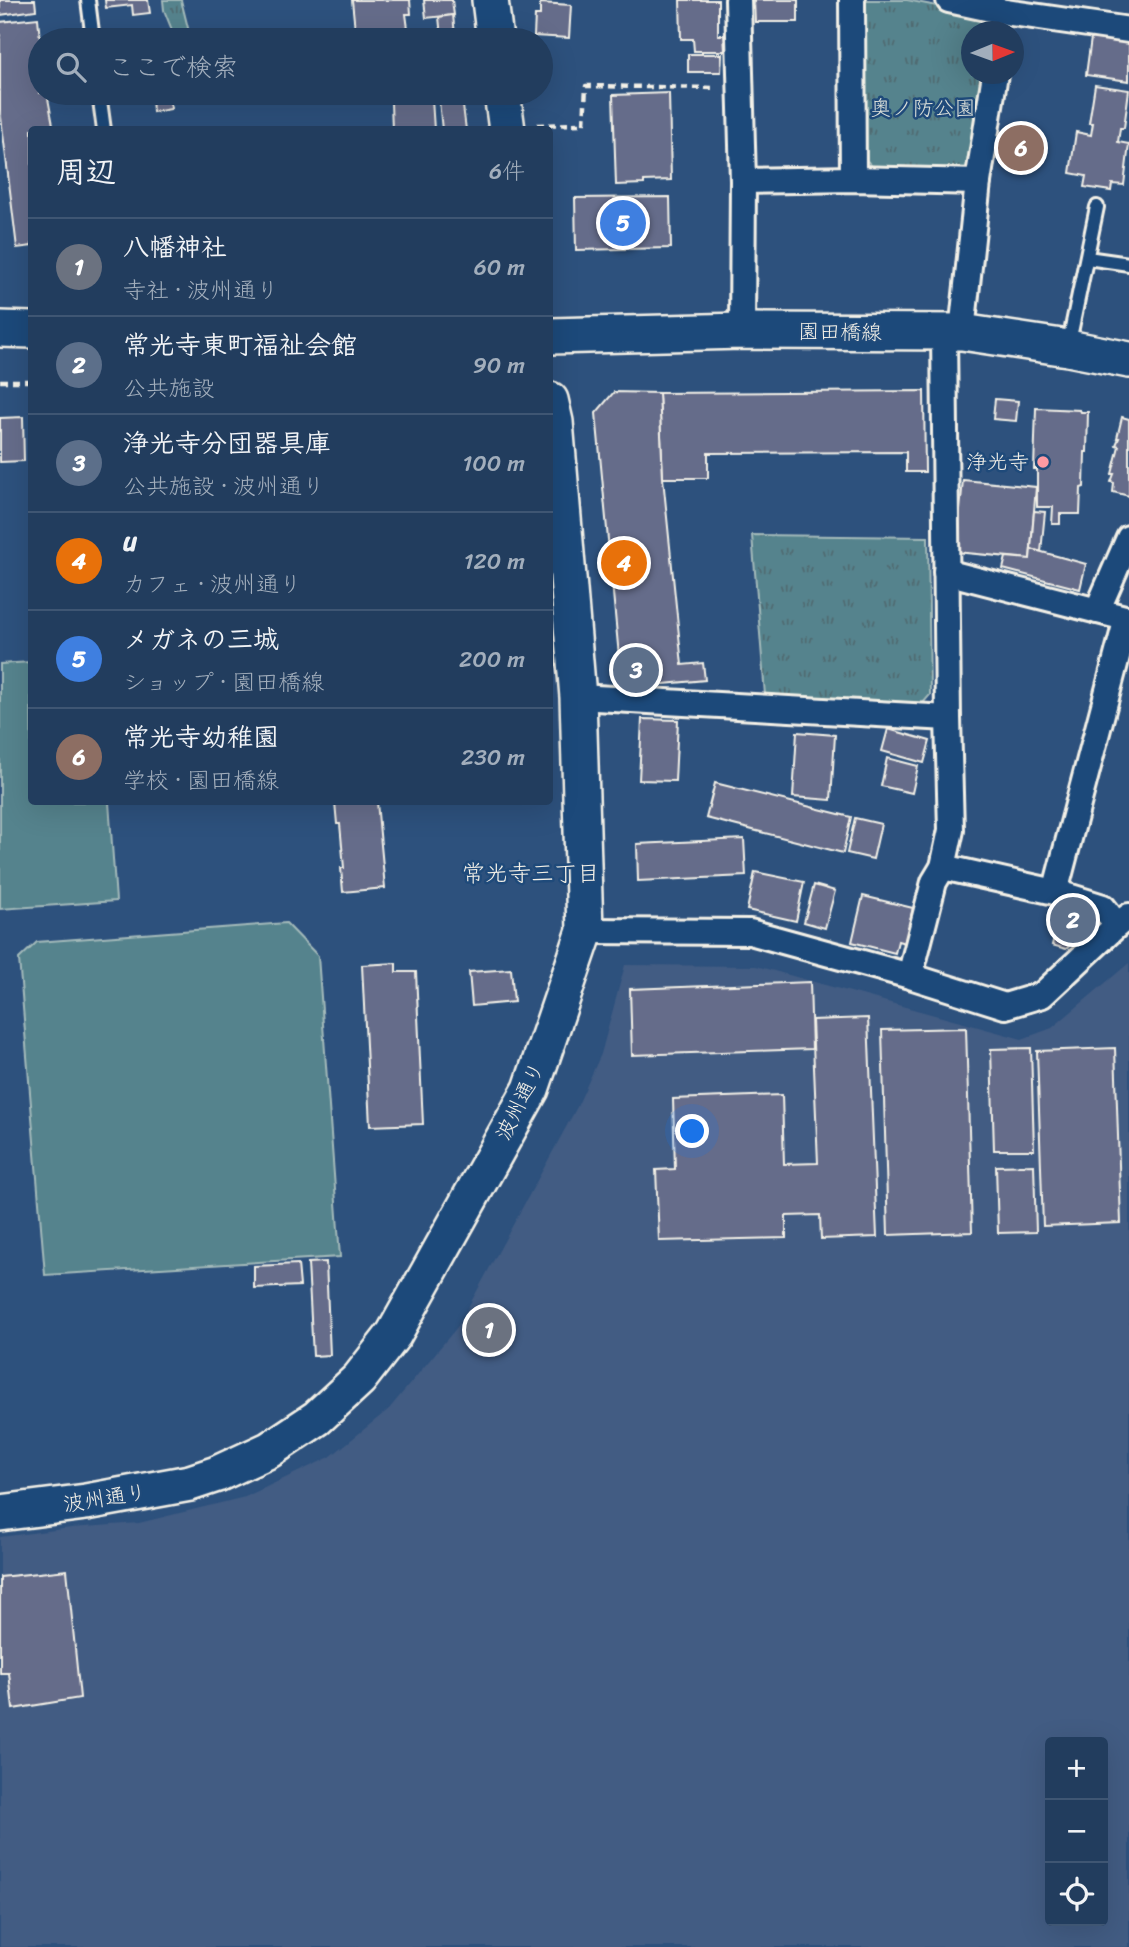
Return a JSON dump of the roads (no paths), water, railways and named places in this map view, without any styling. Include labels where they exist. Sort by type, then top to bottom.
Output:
[{"type":"street","points":[[490,0],[494,28]]},
{"type":"street","points":[[738,0],[743,181],[742,331]]},
{"type":"street","points":[[852,0],[853,179]]},
{"type":"street","points":[[949,0],[1005,14],[1129,30]]},
{"type":"street","points":[[911,976],[934,882],[943,867],[951,830],[946,572],[953,333],[993,84]]},
{"type":"street","points":[[743,181],[853,179],[978,182]]},
{"type":"street","points":[[0,329],[28,330]]},
{"type":"street","name":"園田橋線","points":[[553,336],[742,331],[953,333],[1068,348],[1129,360]]},
{"type":"street","name":"波州通り","points":[[0,1513],[162,1489],[217,1474],[294,1435],[338,1400],[394,1334],[531,1089],[584,931],[578,697],[553,413]]},
{"type":"street","points":[[1097,611],[1129,538]]},
{"type":"street","points":[[946,572],[1128,619],[1055,892]]},
{"type":"street","points":[[578,697],[948,718]]},
{"type":"street","points":[[584,931],[750,932],[911,976],[1005,1006],[1042,995],[1123,921],[1103,908],[1055,892],[943,867]]},
{"type":"lane","points":[[88,0],[92,28]]},
{"type":"lane","points":[[101,105],[103,126]]},
{"type":"lane","points":[[1068,348],[1097,207]]},
{"type":"lane","points":[[1087,258],[1129,264]]},
{"type":"place","name":"常光寺幼稚園","points":[[1021,148]]},
{"type":"place","name":"メガネの三城","points":[[623,223]]},
{"type":"place","name":"浄光寺","points":[[1043,462]]},
{"type":"place","name":"u","points":[[624,563]]},
{"type":"place","name":"浄光寺分団器具庫","points":[[636,670]]},
{"type":"place","name":"常光寺東町福祉会館","points":[[1073,920]]},
{"type":"place","name":"八幡神社","points":[[489,1330]]},
{"type":"district","name":"常光寺三丁目","points":[[531,873]]},
{"type":"park label","name":"奥ノ防公園","points":[[923,108]]}]
